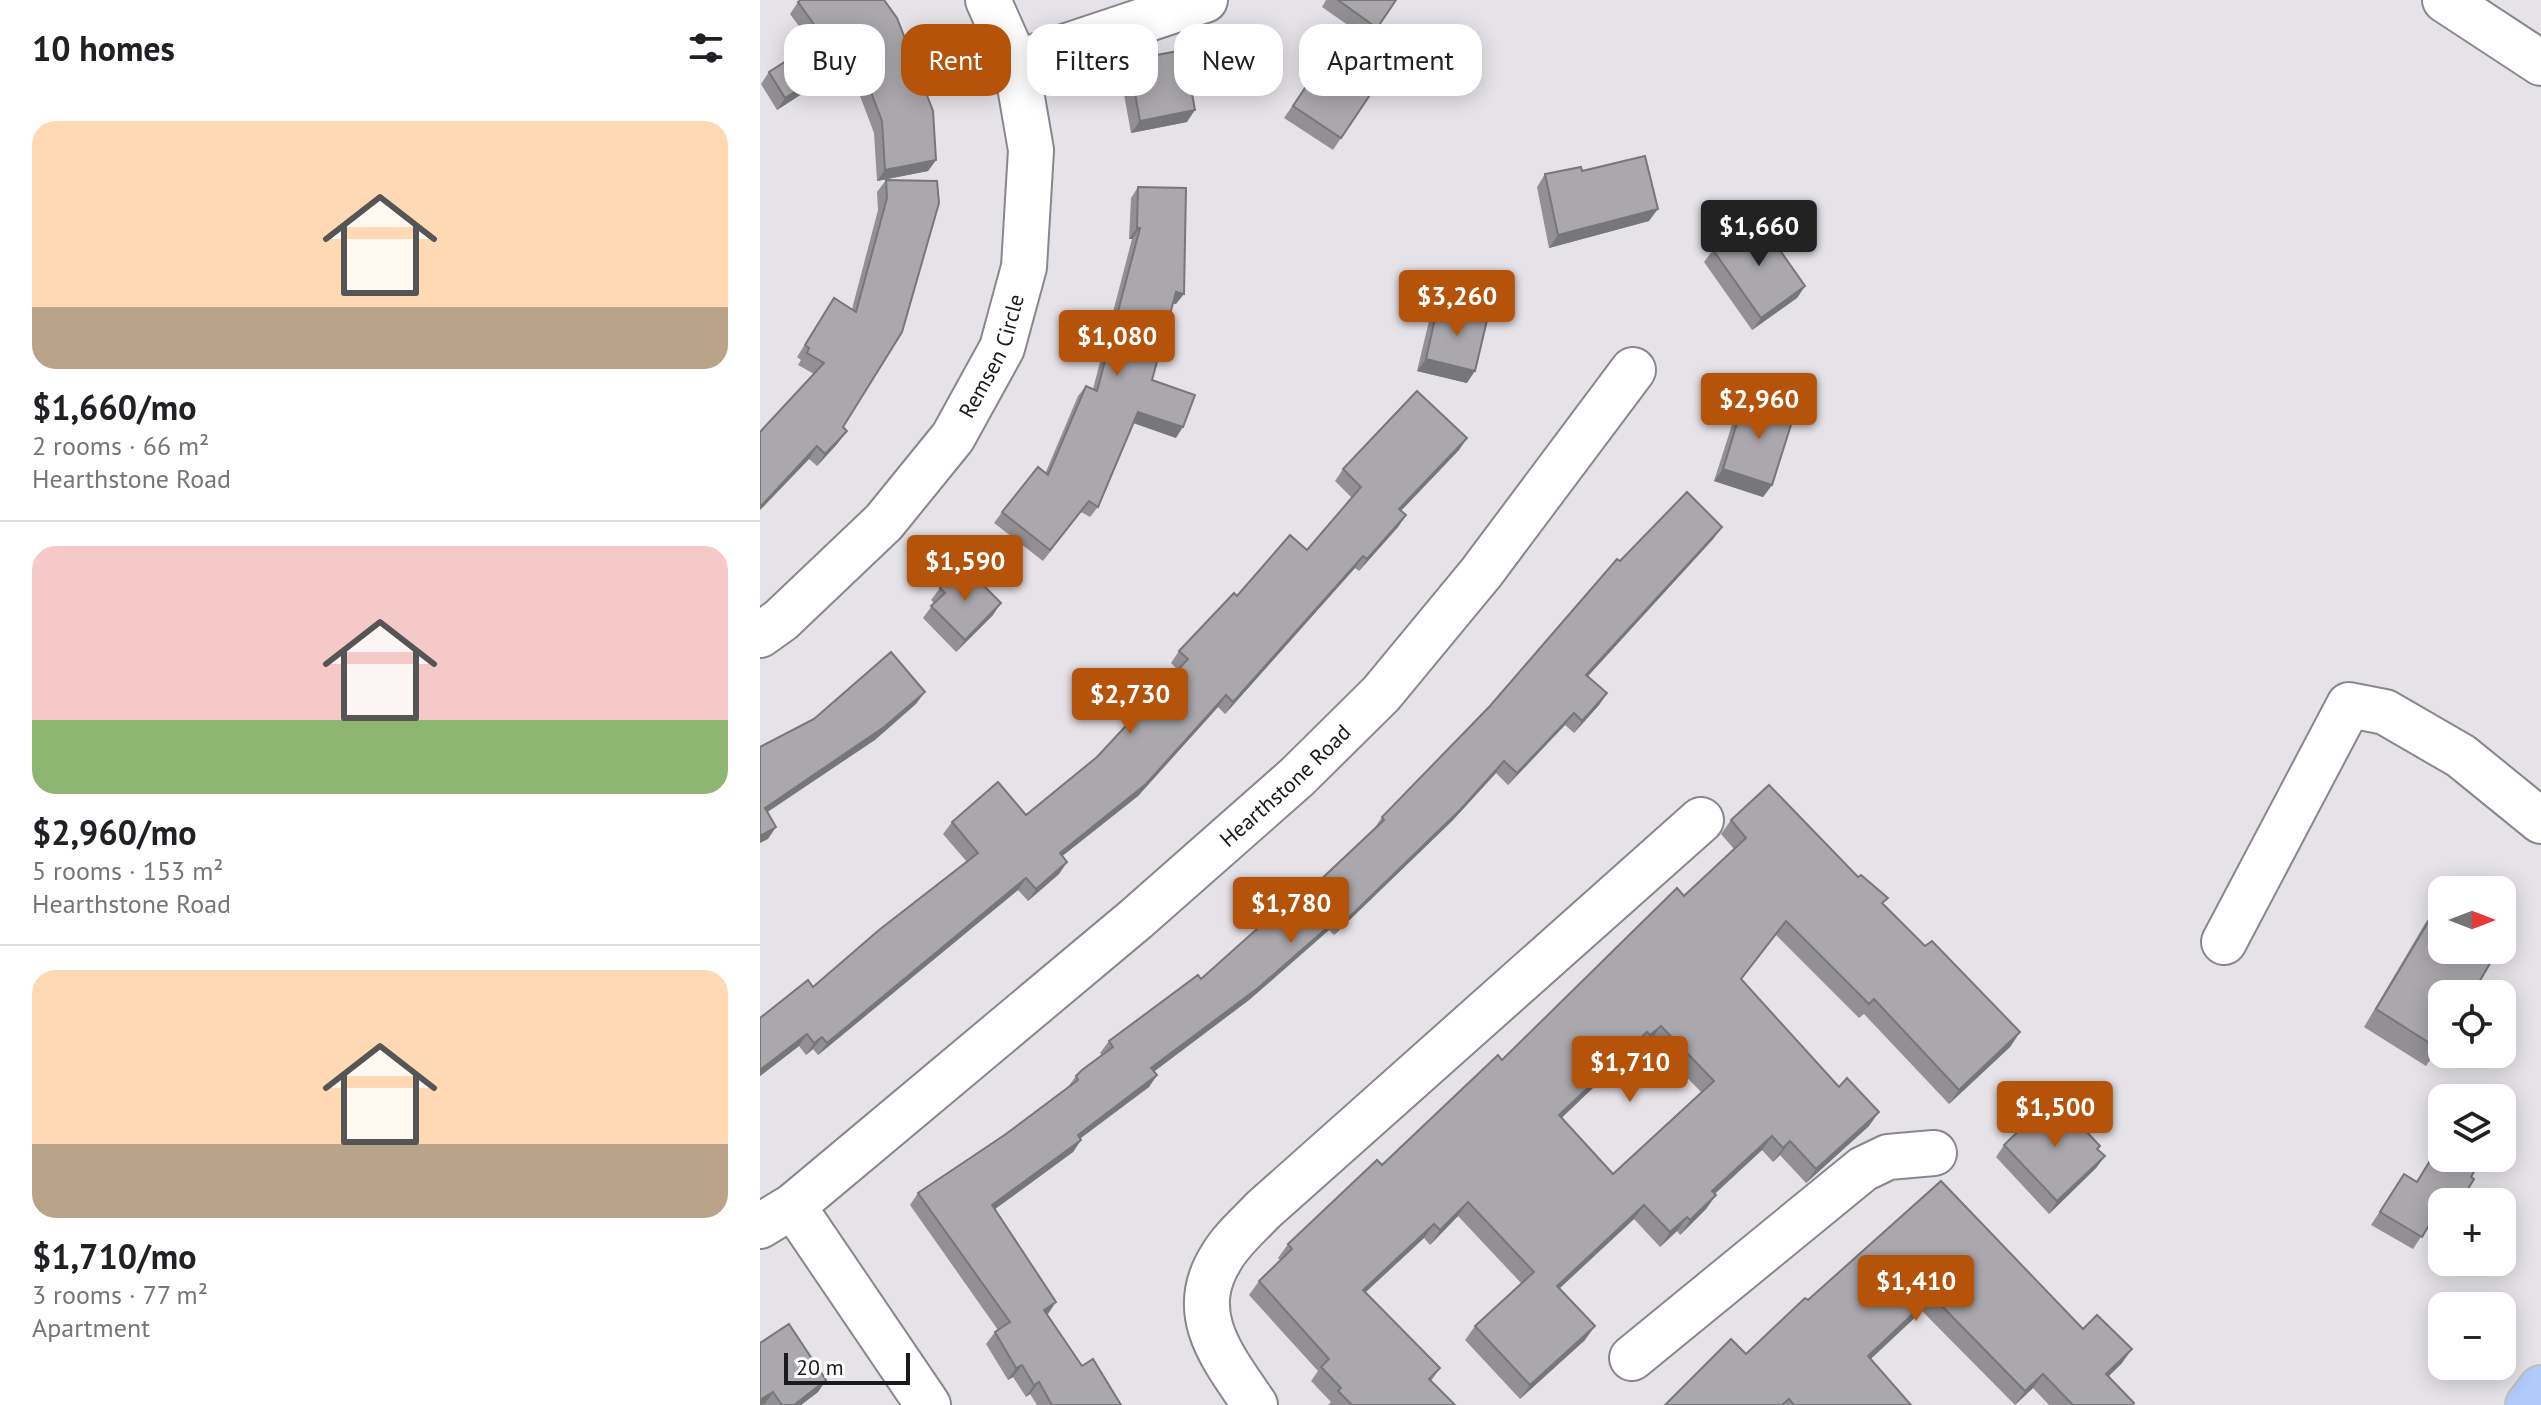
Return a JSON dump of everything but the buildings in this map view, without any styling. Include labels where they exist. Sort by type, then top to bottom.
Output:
[{"type":"main road","points":[[2528,1405],[2541,1388]]},
{"type":"street","name":"Remsen Circle","points":[[760,635],[781,620],[884,522],[953,437],[1002,348],[1024,267],[1031,150],[1016,63],[988,0]]},
{"type":"street","points":[[1016,63],[1205,0]]},
{"type":"street","points":[[2445,0],[2541,63]]},
{"type":"street","name":"Hearthstone Road","points":[[776,1216],[1148,909],[1297,777],[1381,694],[1481,573],[1633,370]]},
{"type":"street","points":[[2224,942],[2349,705],[2385,712],[2461,756],[2541,821]]},
{"type":"street","points":[[1255,1405],[1215,1348],[1204,1296],[1221,1257],[1263,1210],[1701,820]]},
{"type":"street","points":[[1632,1358],[1863,1169],[1888,1157],[1934,1153]]},
{"type":"street","points":[[776,1216],[928,1405]]}]
